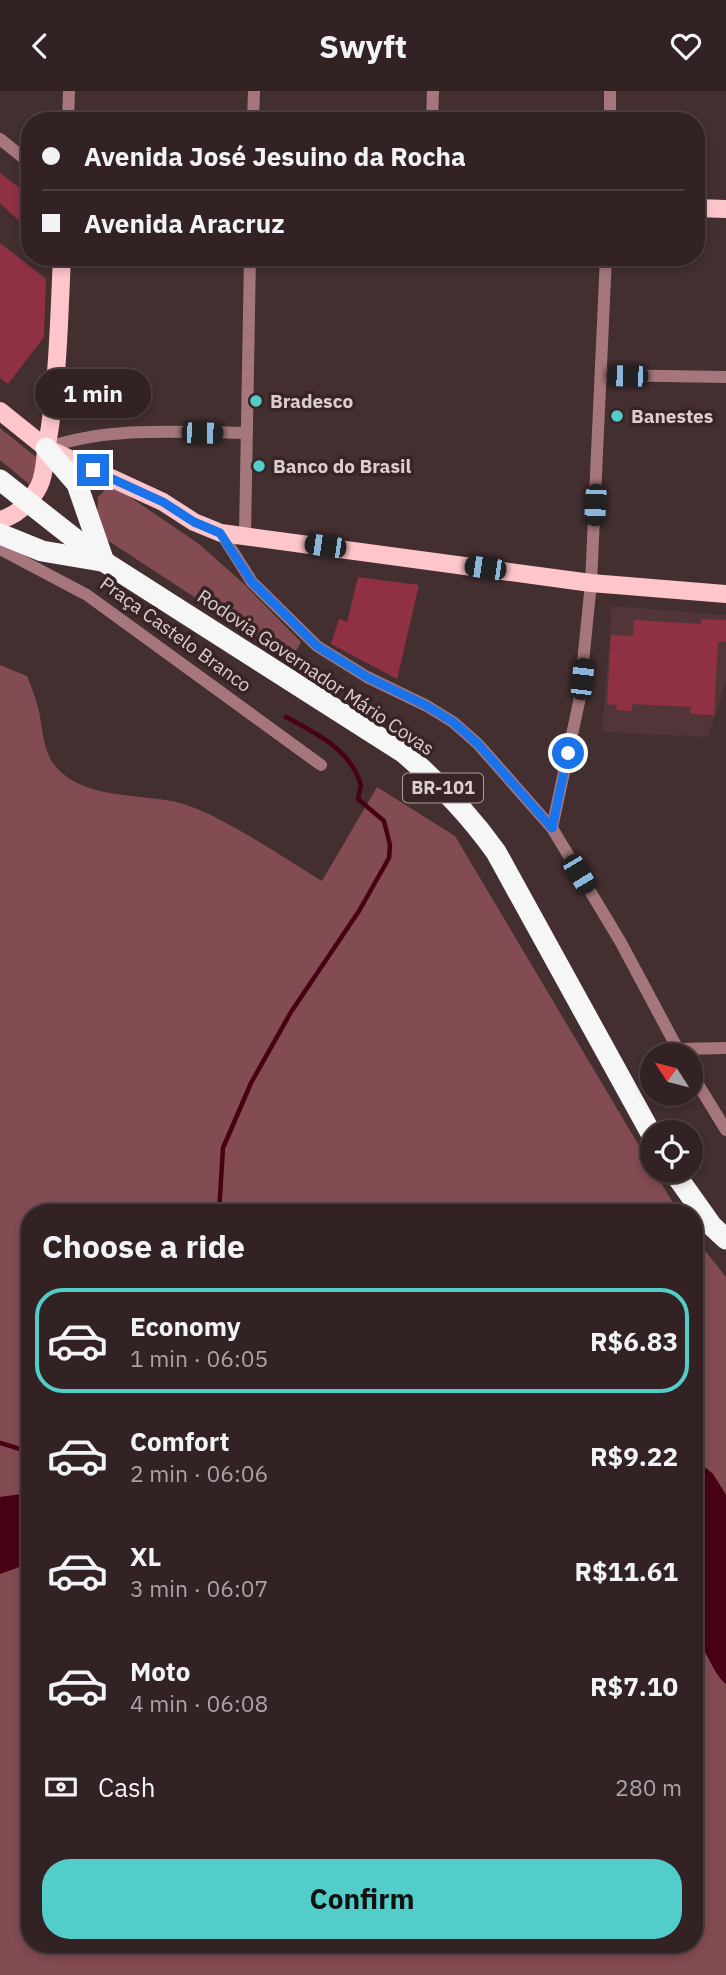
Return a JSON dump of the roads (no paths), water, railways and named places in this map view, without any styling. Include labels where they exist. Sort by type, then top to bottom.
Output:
[{"type":"highway","points":[[0,534],[42,551],[103,561],[77,484],[46,448]]},
{"type":"highway","name":"Rodovia Governador Mário Covas","points":[[0,480],[103,561],[404,753],[441,785],[473,820],[496,852],[644,1120]]},
{"type":"highway","points":[[682,1183],[696,1204]]},
{"type":"highway","points":[[703,1213],[726,1239]]},
{"type":"main road","points":[[705,208],[726,209]]},
{"type":"main road","points":[[0,520],[13,516],[28,503],[44,473],[46,448],[54,413],[62,266]]},
{"type":"main road","points":[[0,411],[46,448],[163,502],[194,522],[220,533],[592,583],[726,594]]},
{"type":"street","points":[[68,112],[69,91]]},
{"type":"street","points":[[253,112],[254,91]]},
{"type":"street","points":[[432,112],[433,91]]},
{"type":"street","points":[[610,91],[610,112]]},
{"type":"street","points":[[0,139],[21,156]]},
{"type":"street","points":[[245,535],[250,266]]},
{"type":"street","points":[[552,828],[579,702],[592,583],[606,266]]},
{"type":"street","points":[[602,375],[726,377]]},
{"type":"street","points":[[46,448],[76,438],[102,434],[247,433]]},
{"type":"street","points":[[220,533],[252,582],[317,646],[367,677],[427,706],[453,722],[478,744],[552,828],[620,941],[675,1043]]},
{"type":"street","name":"Praça Castelo Branco","points":[[0,549],[87,595],[321,765]]},
{"type":"street","points":[[704,1050],[726,1048]]},
{"type":"street","points":[[704,1095],[726,1131]]},
{"type":"waterway","points":[[220,1204],[223,1148],[251,1083],[291,1012],[359,911],[389,858],[390,845],[384,821],[358,799],[361,785],[349,762],[331,744],[286,717]]},
{"type":"waterway","points":[[0,1443],[21,1449]]},
{"type":"place","name":"Bradesco","points":[[256,401]]},
{"type":"place","name":"Banestes","points":[[617,416]]},
{"type":"place","name":"Banco do Brasil","points":[[259,466]]}]
